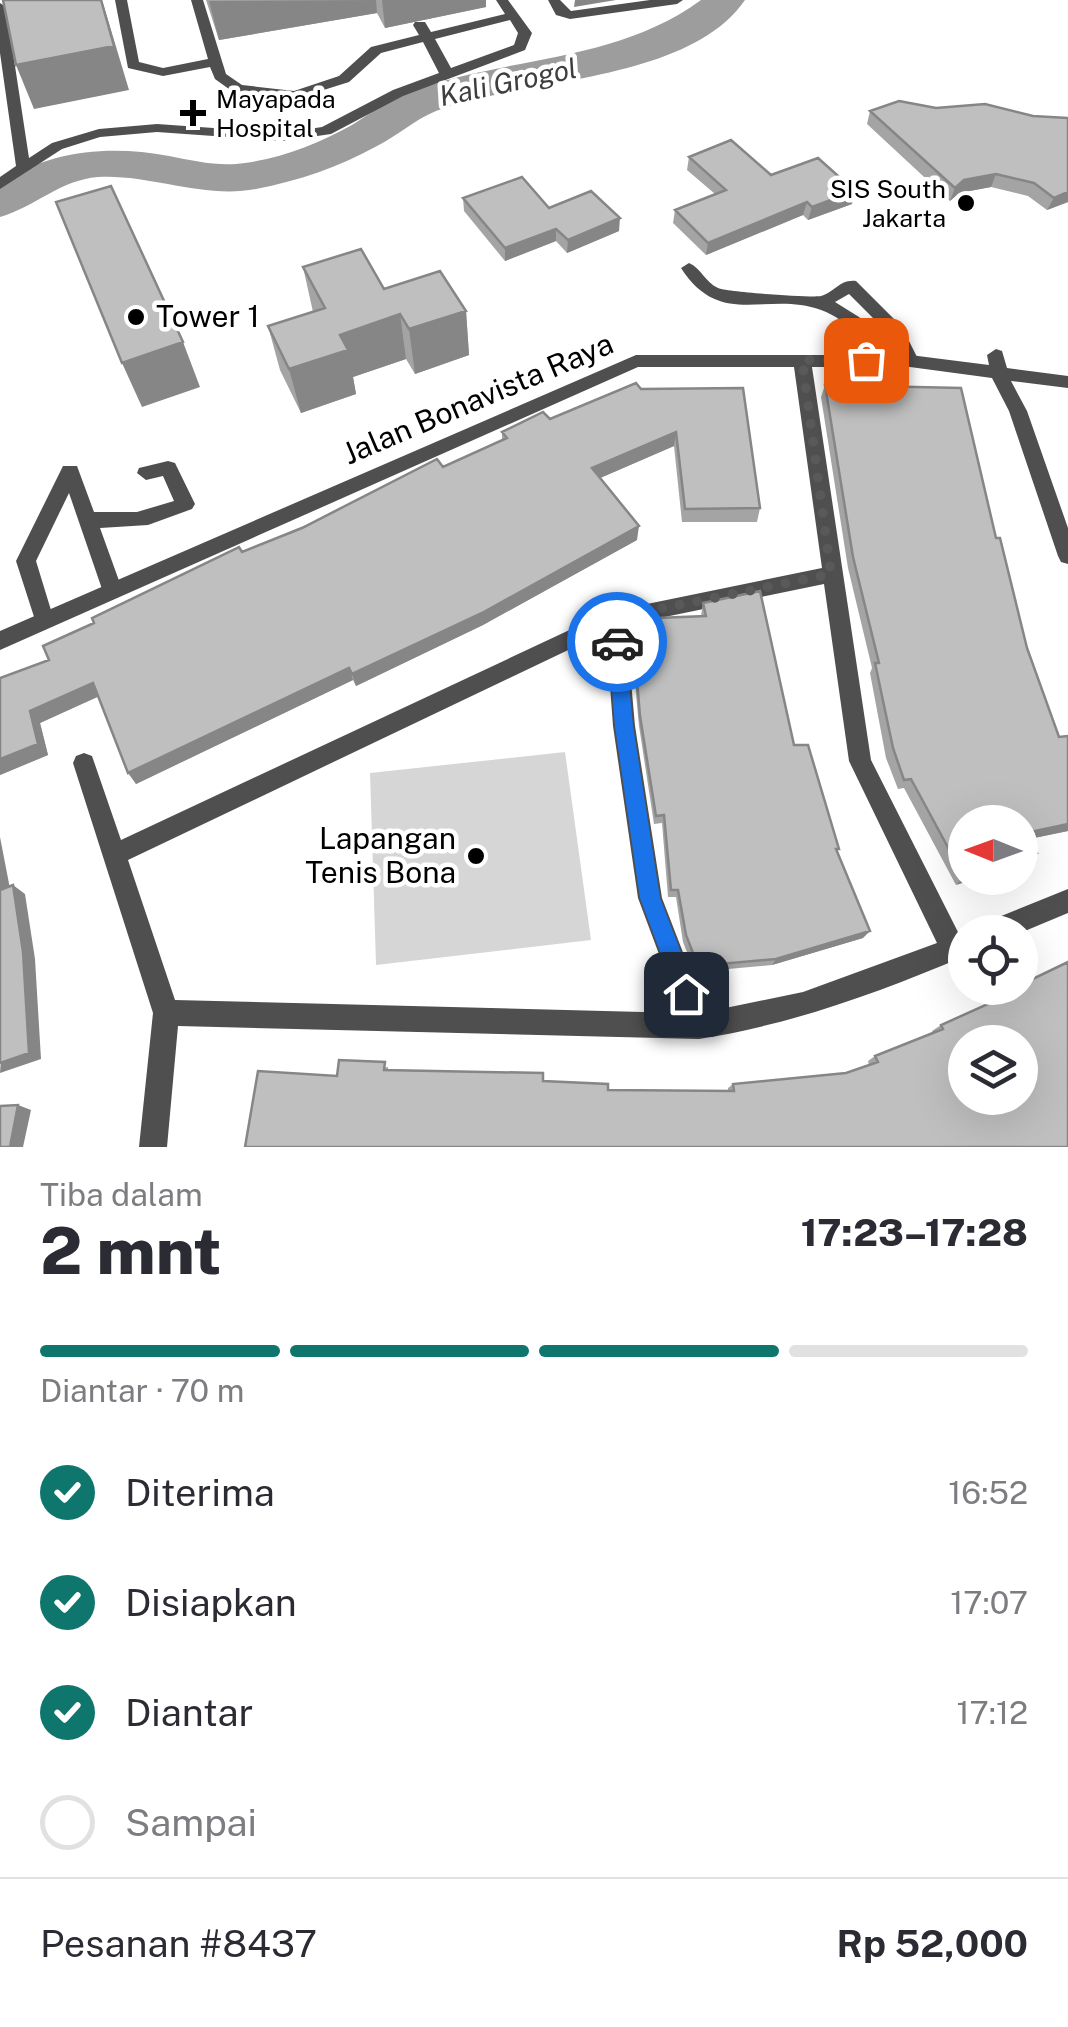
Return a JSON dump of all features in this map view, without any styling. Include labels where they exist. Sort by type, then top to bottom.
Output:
[{"type":"street","points":[[121,0],[132,66],[163,72],[214,62]]},
{"type":"street","points":[[197,0],[220,76],[238,89],[295,95],[344,79],[376,50],[428,29],[512,16]]},
{"type":"street","points":[[0,184],[22,165],[57,146],[98,134],[156,128],[283,136],[326,131],[398,93],[520,47],[525,33],[502,0]]},
{"type":"street","points":[[554,0],[560,12],[570,16],[677,0]]},
{"type":"street","points":[[16,3],[0,7],[22,165]]},
{"type":"street","points":[[428,29],[447,74]]},
{"type":"street","points":[[689,268],[698,287],[717,296],[822,303],[904,361]]},
{"type":"street","points":[[822,303],[850,284],[896,331],[904,361]]},
{"type":"street","points":[[996,355],[1000,376],[1018,411],[1068,556]]},
{"type":"street","name":"Jalan Bonavista Raya","points":[[0,640],[610,369],[660,359],[904,361],[1068,382]]},
{"type":"street","points":[[802,360],[860,761],[948,926]]},
{"type":"street","points":[[86,519],[116,523],[155,518],[184,504],[168,468],[146,473]]},
{"type":"street","points":[[44,620],[26,562],[70,472],[112,589]]},
{"type":"street","points":[[116,854],[615,618],[831,574]]},
{"type":"street","points":[[615,618],[624,726],[650,898],[699,1026]]},
{"type":"street","points":[[84,763],[166,1013],[153,1147]]},
{"type":"street","points":[[1034,915],[1068,901]]},
{"type":"street","points":[[166,1013],[699,1026],[770,1017],[830,1000],[948,952]]},
{"type":"shaded area","name":"Lapangan Tenis Bona","points":[[565,752],[591,940],[376,965],[370,773]]},
{"type":"building","points":[[3,0],[101,0],[114,46],[16,65]]},
{"type":"building","points":[[899,101],[936,108],[985,104],[1033,116],[1068,118],[1068,192],[1054,198],[1034,183],[996,174],[964,180],[955,188],[870,111]]},
{"type":"building","points":[[731,140],[771,175],[818,158],[855,191],[812,207],[807,202],[708,243],[675,210],[726,190],[689,157]]},
{"type":"building","points":[[522,177],[549,208],[591,191],[620,218],[568,240],[556,229],[505,248],[463,198]]},
{"type":"building","name":"Tower 1","points":[[111,186],[183,342],[122,363],[56,202]]},
{"type":"building","points":[[361,249],[384,289],[440,271],[466,311],[409,329],[400,314],[340,335],[348,350],[289,369],[268,326],[325,308],[303,267]]},
{"type":"building","points":[[636,383],[641,389],[743,388],[760,508],[685,509],[676,432],[592,468],[639,526],[482,613],[352,674],[349,668],[128,773],[93,683],[30,711],[38,744],[0,759],[0,678],[49,660],[43,646],[239,547],[242,552],[302,528],[437,459],[443,467],[507,438],[502,432],[543,412],[550,419]]},
{"type":"building","points":[[825,385],[961,388],[1027,648],[1059,737],[1068,736],[1068,824],[1038,830],[1038,805],[948,805],[948,847],[911,779],[904,780],[893,748],[875,663],[879,663],[853,557]]},
{"type":"building","points":[[760,591],[794,745],[808,745],[836,849],[870,931],[776,959],[698,966],[686,935],[678,890],[671,890],[664,815],[656,816],[640,716],[632,619],[706,616],[703,603]]},
{"type":"building","points":[[13,885],[23,952],[29,1053],[0,1063],[0,890]]},
{"type":"building","points":[[1068,962],[1068,1147],[245,1147],[258,1071],[337,1076],[339,1060],[385,1062],[384,1070],[543,1073],[543,1081],[608,1084],[608,1090],[734,1091],[733,1084],[846,1073],[878,1062],[875,1056],[943,1029],[941,1025],[986,1005],[1038,1005],[1038,976]]},
{"type":"building","points":[[18,1105],[10,1147],[0,1147],[0,1106]]},
{"type":"waterway","name":"Kali Grogol","points":[[0,202],[41,178],[78,166],[118,163],[224,179],[277,171],[347,145],[419,103],[584,66],[659,42],[694,24],[726,0]]},
{"type":"way so far","points":[[617,642],[615,618],[831,574],[802,360],[866,360]]},
{"type":"place","name":"Mayapada Hospital","points":[[193,113]]},
{"type":"place","name":"SIS South Jakarta","points":[[966,203]]},
{"type":"place","name":"Tower 1","points":[[136,317]]},
{"type":"place","name":"Lapangan Tenis Bona","points":[[476,856]]},
{"type":"route","points":[[617,642],[624,726],[650,898],[686,994]]}]
